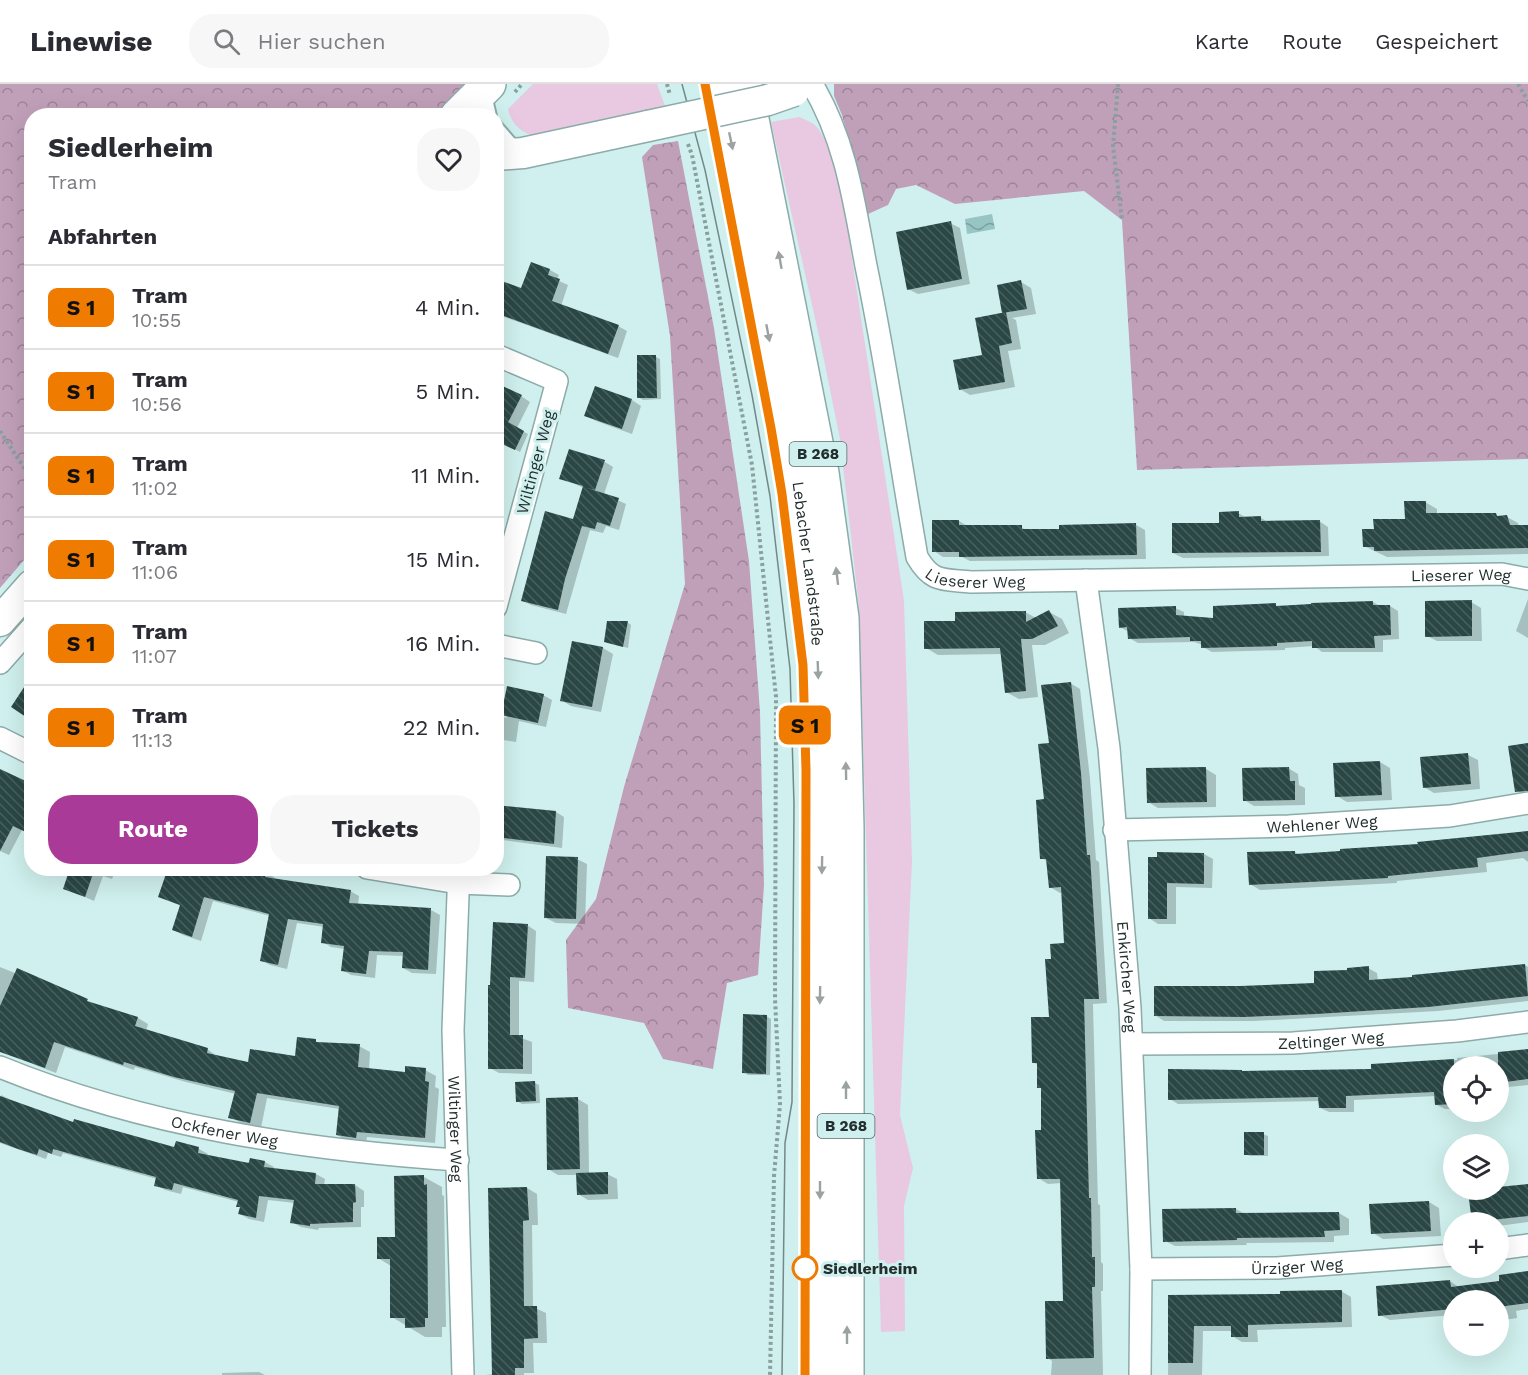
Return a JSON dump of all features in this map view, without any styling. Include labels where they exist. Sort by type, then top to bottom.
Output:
[{"type":"highway","name":"Lebacher Landstraße","points":[[720,84],[798,479],[817,621],[822,831],[820,1375]]},
{"type":"highway","name":"Lebacher Landstraße","points":[[745,84],[822,473],[842,618],[847,829],[847,1375]]},
{"type":"highway","points":[[469,108],[488,96]]},
{"type":"main road","points":[[505,158],[768,100],[804,86]]},
{"type":"main road","points":[[0,621],[24,594]]},
{"type":"street","name":"Lieserer Weg","points":[[804,86],[832,120],[848,172],[874,302],[917,557],[926,573],[938,578],[971,582],[1502,574],[1528,579]]},
{"type":"street","name":"Wiltinger Weg","points":[[504,359],[557,381],[504,577]]},
{"type":"street","name":"Enkircher Weg","points":[[1086,580],[1108,748],[1132,1044],[1141,1269],[1140,1375]]},
{"type":"street","points":[[0,663],[24,636]]},
{"type":"street","points":[[504,647],[536,653]]},
{"type":"street","points":[[0,738],[24,750]]},
{"type":"street","name":"Wehlener Weg","points":[[1114,830],[1289,826],[1438,816],[1501,809],[1528,803]]},
{"type":"street","name":"Wiltinger Weg","points":[[459,876],[453,1030],[463,1375]]},
{"type":"street","points":[[459,876],[509,885]]},
{"type":"street","name":"Zeltinger Weg","points":[[1132,1044],[1293,1043],[1457,1031],[1528,1022]]},
{"type":"street","name":"Ockfener Weg","points":[[0,1067],[32,1080],[123,1108],[220,1131],[321,1147],[458,1160]]},
{"type":"street","points":[[1509,1248],[1528,1245]]},
{"type":"street","name":"Ürziger Weg","points":[[1141,1269],[1277,1268],[1443,1256]]},
{"type":"lane","points":[[504,135],[507,139],[505,158]]},
{"type":"path","points":[[667,84],[674,104]]},
{"type":"path","points":[[1118,84],[1113,146],[1122,220]]},
{"type":"path","points":[[1518,84],[1528,101]]},
{"type":"path","points":[[684,135],[692,155],[752,465],[776,697],[775,998],[780,1104],[774,1176],[770,1375]]},
{"type":"path","points":[[0,431],[24,468]]},
{"type":"shaded area","points":[[533,84],[657,84],[665,106],[531,135],[516,125],[508,109]]},
{"type":"shaded area","points":[[799,117],[814,125],[827,144],[846,219],[904,601],[912,861],[900,1115],[913,1168],[904,1206],[905,1331],[881,1332],[859,607],[840,439],[771,122]]},
{"type":"green space","points":[[0,84],[468,84],[443,108],[24,108],[24,560],[0,588]]},
{"type":"green space","points":[[834,84],[1528,84],[1528,459],[1137,470],[1122,220],[1084,191],[955,204],[916,185],[896,189],[888,205],[868,214],[842,115],[834,96]]},
{"type":"green space","points":[[678,141],[714,328],[749,561],[760,712],[764,885],[758,975],[727,983],[713,1069],[663,1059],[644,1023],[568,1008],[566,940],[596,899],[624,787],[685,584],[670,336],[642,157],[653,145]]},
{"type":"water","points":[[992,214],[995,229],[967,234],[965,219]]},
{"type":"building","points":[[951,221],[962,279],[907,290],[896,232]]},
{"type":"building","points":[[531,262],[550,269],[548,275],[560,279],[552,301],[619,325],[608,354],[504,316],[504,282],[521,288]]},
{"type":"building","points":[[1021,280],[1027,309],[1002,313],[997,285]]},
{"type":"building","points":[[1006,312],[1012,343],[999,346],[1005,382],[959,390],[953,360],[982,355],[975,318]]},
{"type":"building","points":[[637,355],[656,355],[657,398],[637,398]]},
{"type":"building","points":[[595,386],[632,399],[622,429],[584,416]]},
{"type":"building","points":[[504,387],[522,395],[504,430]]},
{"type":"building","points":[[508,422],[524,431],[515,450],[504,445],[504,430]]},
{"type":"building","points":[[569,449],[605,460],[595,490],[587,488],[619,498],[610,526],[597,522],[595,529],[582,526],[558,610],[521,601],[545,511],[573,519],[583,486],[559,479]]},
{"type":"building","points":[[1404,501],[1426,501],[1426,513],[1507,515],[1510,525],[1528,525],[1528,548],[1374,551],[1374,547],[1363,547],[1362,529],[1374,529],[1373,519],[1405,519]]},
{"type":"building","points":[[1239,511],[1239,517],[1261,516],[1261,521],[1320,520],[1321,552],[1172,553],[1172,523],[1219,523],[1219,512]]},
{"type":"building","points":[[932,520],[959,520],[959,525],[1022,525],[1022,529],[1059,529],[1059,525],[1136,523],[1137,555],[959,557],[959,552],[932,552]]},
{"type":"building","points":[[1472,600],[1472,636],[1425,637],[1425,601]]},
{"type":"building","points":[[1373,601],[1373,605],[1390,605],[1391,635],[1374,636],[1375,648],[1312,648],[1312,641],[1277,643],[1277,646],[1201,648],[1201,641],[1190,641],[1190,637],[1128,639],[1127,627],[1119,628],[1118,608],[1176,606],[1176,615],[1213,618],[1213,606],[1276,603],[1276,606]]},
{"type":"building","points":[[1049,610],[1058,626],[1032,639],[1021,639],[1026,691],[1005,693],[1000,648],[924,649],[924,621],[955,621],[955,612],[1026,611],[1026,622]]},
{"type":"building","points":[[607,621],[628,621],[623,647],[604,642]]},
{"type":"building","points":[[572,641],[603,647],[592,707],[560,701]]},
{"type":"building","points":[[1071,682],[1087,855],[1090,855],[1099,999],[1084,999],[1089,1198],[1091,1198],[1092,1257],[1095,1257],[1095,1287],[1092,1287],[1094,1358],[1046,1359],[1045,1301],[1063,1301],[1060,1179],[1037,1179],[1035,1130],[1041,1130],[1041,1088],[1037,1088],[1037,1063],[1032,1063],[1031,1017],[1049,1017],[1045,959],[1051,959],[1050,944],[1064,943],[1061,887],[1049,888],[1046,859],[1040,859],[1036,800],[1044,799],[1038,744],[1049,743],[1041,685]]},
{"type":"building","points":[[507,686],[544,694],[538,723],[504,716]]},
{"type":"building","points":[[24,687],[24,716],[11,707]]},
{"type":"building","points":[[1528,743],[1528,791],[1515,792],[1508,746]]},
{"type":"building","points":[[1468,753],[1471,784],[1423,788],[1420,757]]},
{"type":"building","points":[[1380,761],[1382,795],[1335,797],[1333,763]]},
{"type":"building","points":[[1206,767],[1207,802],[1147,803],[1146,768]]},
{"type":"building","points":[[1289,767],[1290,781],[1295,781],[1295,800],[1243,801],[1242,768]]},
{"type":"building","points":[[0,769],[24,780],[24,831],[13,826],[0,851]]},
{"type":"building","points":[[504,806],[556,811],[554,844],[504,838]]},
{"type":"building","points":[[1528,831],[1528,851],[1477,858],[1478,867],[1388,876],[1388,878],[1249,885],[1247,852],[1295,851],[1295,854],[1340,851],[1340,849],[1418,844],[1417,842]]},
{"type":"building","points":[[1157,852],[1204,853],[1204,884],[1167,883],[1167,919],[1148,919],[1148,857],[1157,857]]},
{"type":"building","points":[[546,856],[578,857],[576,919],[544,918]]},
{"type":"building","points":[[67,876],[92,876],[85,897],[63,889]]},
{"type":"building","points":[[165,876],[265,876],[351,890],[349,903],[431,908],[428,970],[402,968],[403,952],[369,951],[366,974],[341,971],[344,946],[321,943],[323,924],[288,919],[278,965],[260,961],[269,914],[204,897],[192,937],[172,930],[180,905],[158,897]]},
{"type":"building","points":[[493,922],[528,924],[525,978],[510,977],[510,1035],[523,1035],[523,1069],[488,1069],[488,985],[490,985]]},
{"type":"building","points":[[1525,964],[1528,996],[1428,1007],[1316,1014],[1244,1017],[1154,1016],[1154,986],[1314,983],[1314,971],[1347,970],[1347,968],[1369,966],[1369,980]]},
{"type":"building","points":[[17,968],[88,999],[87,1001],[138,1017],[135,1026],[208,1048],[207,1053],[248,1062],[250,1049],[295,1056],[297,1037],[316,1039],[316,1042],[360,1044],[358,1067],[405,1072],[405,1066],[426,1068],[425,1081],[429,1082],[425,1138],[357,1132],[356,1138],[336,1135],[339,1106],[257,1093],[250,1123],[228,1118],[235,1091],[174,1077],[124,1062],[123,1065],[54,1042],[45,1068],[0,1052],[0,1006]]},
{"type":"building","points":[[743,1014],[767,1015],[766,1074],[742,1073]]},
{"type":"building","points":[[1528,1049],[1528,1079],[1509,1082],[1509,1056],[1498,1056],[1498,1052]]},
{"type":"building","points":[[1443,1060],[1443,1105],[1435,1105],[1434,1092],[1346,1096],[1346,1108],[1319,1108],[1318,1097],[1168,1100],[1168,1069],[1242,1071],[1371,1069],[1371,1064]]},
{"type":"building","points":[[535,1081],[536,1101],[516,1102],[515,1082]]},
{"type":"building","points":[[0,1096],[73,1122],[74,1119],[174,1147],[176,1141],[199,1147],[198,1153],[249,1163],[250,1158],[265,1161],[264,1167],[316,1173],[315,1184],[355,1184],[356,1202],[353,1203],[353,1222],[310,1224],[310,1226],[290,1223],[294,1200],[259,1196],[256,1218],[238,1214],[240,1207],[236,1207],[238,1200],[174,1183],[172,1190],[154,1186],[156,1177],[53,1149],[52,1154],[39,1149],[37,1155],[18,1149],[0,1142]]},
{"type":"building","points":[[578,1097],[580,1169],[547,1170],[546,1098]]},
{"type":"building","points":[[1244,1132],[1264,1132],[1264,1155],[1244,1155]]},
{"type":"building","points":[[608,1172],[608,1194],[577,1195],[576,1173]]},
{"type":"building","points":[[424,1175],[424,1185],[427,1184],[428,1318],[425,1318],[425,1327],[405,1328],[405,1318],[390,1318],[390,1259],[377,1259],[377,1237],[395,1237],[394,1176]]},
{"type":"building","points":[[1528,1184],[1528,1216],[1509,1218],[1509,1212],[1471,1212],[1469,1200],[1509,1200],[1509,1186]]},
{"type":"building","points":[[527,1187],[529,1220],[523,1221],[524,1306],[537,1306],[538,1338],[524,1339],[524,1368],[515,1368],[515,1375],[492,1375],[488,1188]]},
{"type":"building","points":[[1429,1201],[1431,1231],[1371,1234],[1369,1204]]},
{"type":"building","points":[[1236,1208],[1236,1213],[1339,1212],[1340,1230],[1324,1231],[1325,1237],[1163,1242],[1162,1209]]},
{"type":"building","points":[[1528,1271],[1528,1303],[1509,1306],[1509,1290],[1443,1290],[1443,1310],[1378,1316],[1376,1286],[1450,1280],[1451,1287],[1499,1281],[1499,1278],[1509,1278],[1509,1274]]},
{"type":"building","points":[[1342,1290],[1342,1322],[1248,1325],[1248,1337],[1231,1337],[1231,1326],[1194,1326],[1193,1363],[1168,1363],[1168,1295],[1280,1294],[1280,1291]]},
{"type":"tram line","points":[[682,84],[705,170],[752,395],[770,496],[790,669],[794,804],[792,1102],[785,1143],[782,1375]]},
{"type":"tram line","points":[[705,84],[771,428],[782,494],[803,665],[806,770],[805,1375]]},
{"type":"tram line","points":[[705,84],[771,428],[782,494],[803,665],[806,770],[805,1375]]},
{"type":"place","name":"Siedlerheim","points":[[805,1268]]}]
